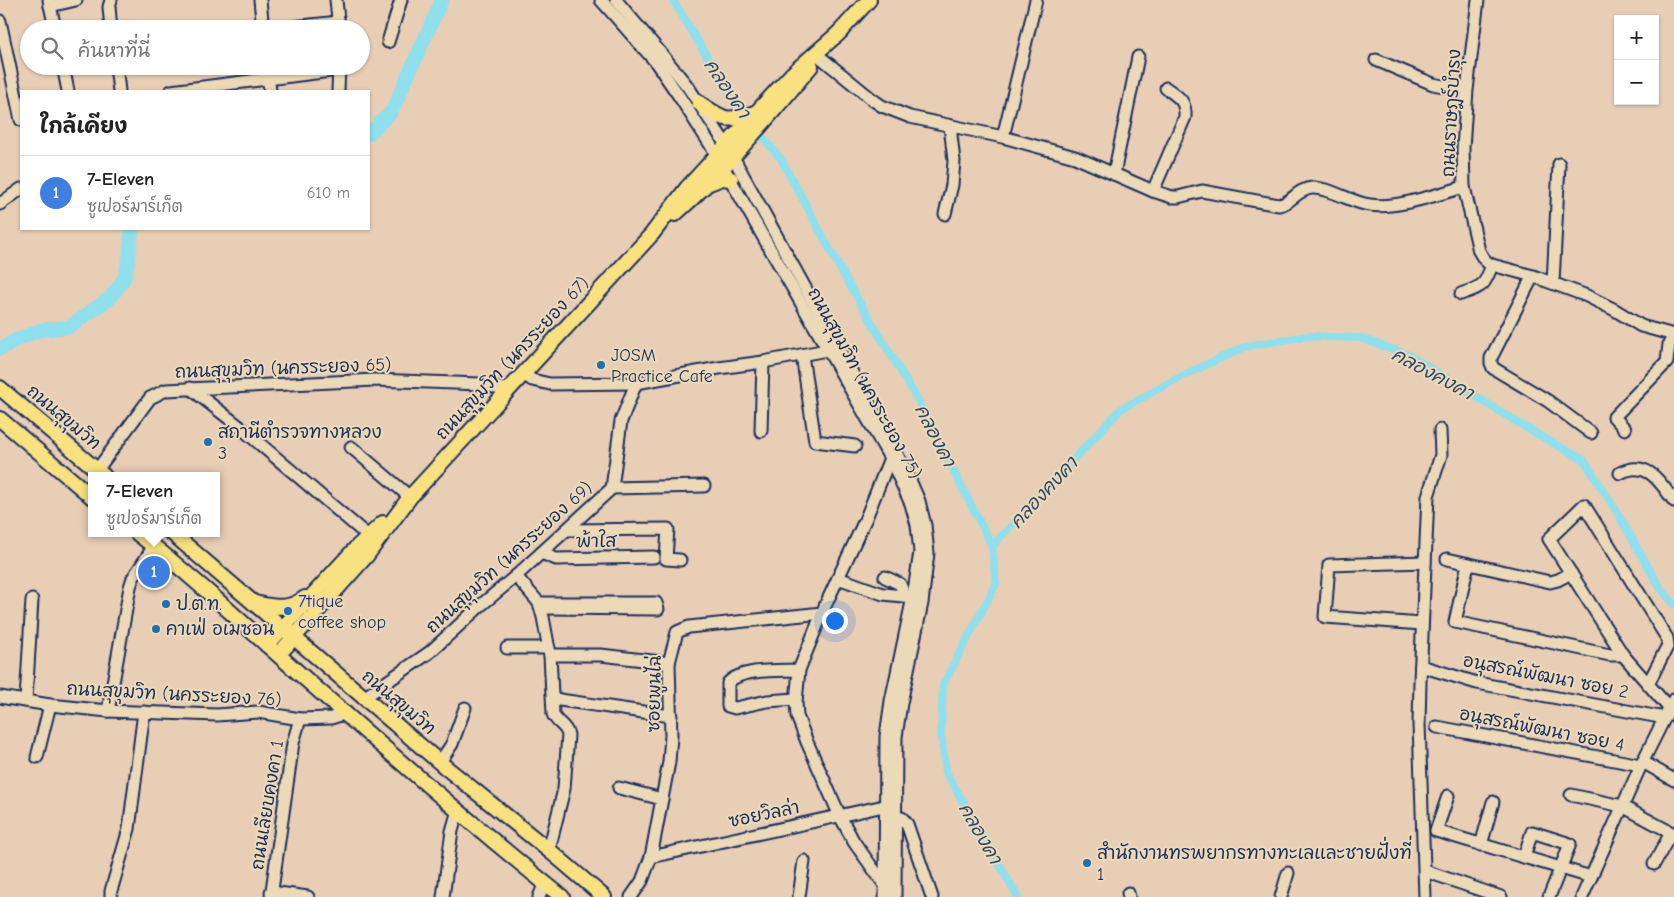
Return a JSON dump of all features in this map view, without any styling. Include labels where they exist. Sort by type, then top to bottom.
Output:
[{"type":"main road","points":[[699,103],[723,119],[734,119],[756,112],[772,104],[792,74],[840,30],[869,0]]},
{"type":"main road","points":[[741,138],[819,56],[840,30]]},
{"type":"main road","points":[[741,138],[756,112]]},
{"type":"main road","name":"ถนนสุขุมวิท (นครระยอง 67)","points":[[652,234],[694,197],[741,138]]},
{"type":"main road","name":"ถนนสุขุมวิท (นครระยอง 67)","points":[[279,654],[367,555],[410,497],[652,234],[687,188],[725,156]]},
{"type":"main road","points":[[705,185],[722,178],[731,179]]},
{"type":"main road","name":"ถนนสุขุมวิท","points":[[4,391],[100,472]]},
{"type":"main road","points":[[0,419],[88,494]]},
{"type":"main road","name":"ถนนสุขุมวิท (นครระยอง 67)","points":[[268,645],[368,536],[401,509]]},
{"type":"main road","points":[[142,537],[212,594],[458,810],[562,897]]},
{"type":"main road","name":"ถนนสุขุมวิท","points":[[177,537],[440,762],[604,897]]},
{"type":"main road","points":[[254,603],[289,607],[297,604],[319,588]]},
{"type":"street","points":[[53,20],[50,3],[76,0]]},
{"type":"street","points":[[260,0],[262,20]]},
{"type":"street","points":[[336,0],[338,20]]},
{"type":"street","points":[[388,42],[401,0]]},
{"type":"street","name":"ถนนสุขุมวิท (นครระยอง 75)","points":[[601,0],[655,61],[725,156],[731,179],[890,458],[912,504],[920,552],[909,596],[886,736],[888,812],[895,897]]},
{"type":"street","name":"ถนนสุขุมวิท (นครระยอง 75)","points":[[616,0],[660,50],[699,103],[725,156],[906,471],[920,501],[926,525],[928,553],[926,581],[896,737],[888,812],[884,897]]},
{"type":"street","points":[[1004,137],[1036,0]]},
{"type":"street","name":"ถนนราษฎร์บำรุง","points":[[1478,0],[1467,86],[1463,148],[1464,187],[1479,251],[1486,263],[1492,265]]},
{"type":"street","points":[[110,20],[109,7],[111,1]]},
{"type":"street","points":[[0,21],[20,115]]},
{"type":"street","points":[[819,56],[863,94],[882,106],[910,117],[1004,137],[1075,157],[1153,191],[1172,197],[1202,191],[1279,205],[1287,203],[1304,189],[1314,188],[1358,202],[1380,206],[1416,200],[1464,187]]},
{"type":"street","points":[[1114,174],[1138,57]]},
{"type":"street","points":[[1376,60],[1438,85],[1467,86]]},
{"type":"street","points":[[64,75],[68,90]]},
{"type":"street","points":[[117,75],[119,90]]},
{"type":"street","points":[[176,90],[253,75]]},
{"type":"street","points":[[268,75],[270,90]]},
{"type":"street","points":[[338,90],[339,75]]},
{"type":"street","points":[[1153,191],[1185,117],[1186,106],[1166,88]]},
{"type":"street","points":[[945,214],[952,185],[954,161],[950,126]]},
{"type":"street","points":[[1553,283],[1559,164]]},
{"type":"street","points":[[1,201],[20,190]]},
{"type":"street","points":[[1461,294],[1481,286],[1486,281],[1492,265],[1533,276],[1587,296],[1641,326],[1674,335],[1669,344],[1667,362],[1614,417],[1625,429]]},
{"type":"street","points":[[1533,276],[1491,358],[1491,363],[1493,368],[1548,401],[1591,433]]},
{"type":"street","points":[[524,374],[532,380],[550,384],[636,383],[827,350]]},
{"type":"street","points":[[802,355],[815,441],[856,446]]},
{"type":"street","points":[[761,431],[763,362]]},
{"type":"street","name":"ถนนสุขุมวิท (นครระยอง 65)","points":[[102,472],[150,398],[166,390],[375,380],[480,384],[509,390]]},
{"type":"street","name":"ถนนสุขุมวิท (นครระยอง 69)","points":[[365,697],[430,652],[612,488],[621,421],[636,383]]},
{"type":"street","points":[[190,388],[240,427],[368,536]]},
{"type":"street","points":[[1425,897],[1419,724],[1422,624],[1428,496],[1442,455],[1440,430]]},
{"type":"street","points":[[351,447],[410,497]]},
{"type":"street","points":[[884,884],[854,842],[840,816],[807,742],[798,716],[796,700],[799,670],[822,613],[866,518],[890,458]]},
{"type":"street","points":[[1620,474],[1632,468],[1650,473],[1660,481],[1674,501]]},
{"type":"street","points":[[612,488],[704,486]]},
{"type":"street","points":[[1582,897],[1622,806],[1669,708],[1648,684],[1623,655],[1550,539],[1584,505],[1667,638],[1668,645],[1648,684]]},
{"type":"street","points":[[567,530],[668,529],[666,559],[680,560]]},
{"type":"street","points":[[108,711],[130,587],[133,578],[154,546]]},
{"type":"street","name":"พ้าใส","points":[[541,553],[556,559],[654,557]]},
{"type":"street","points":[[1447,559],[1550,582],[1571,573]]},
{"type":"street","points":[[1422,624],[1325,617],[1328,565],[1425,562]]},
{"type":"street","points":[[1468,564],[1455,622],[1610,655],[1623,655]]},
{"type":"street","points":[[516,576],[540,606],[549,651],[553,699],[552,710],[554,718],[566,728],[568,735],[564,789],[549,850]]},
{"type":"street","points":[[885,577],[900,584],[909,596]]},
{"type":"street","points":[[838,578],[883,594],[909,596]]},
{"type":"street","points":[[26,700],[32,600]]},
{"type":"street","points":[[540,606],[658,609],[656,603],[586,606]]},
{"type":"street","name":"ซอยพูนไฉ่","points":[[631,897],[642,881],[650,857],[669,762],[671,716],[669,663],[676,635],[686,627],[822,613]]},
{"type":"street","points":[[507,648],[601,655],[669,663]]},
{"type":"street","name":"อนุสรณ์พัฒนา ซอย 2","points":[[1421,666],[1477,682],[1669,708]]},
{"type":"street","points":[[796,700],[767,701],[735,708],[728,706],[728,683],[732,678],[750,673],[799,670]]},
{"type":"street","name":"ถนนสุขุมวิท (นครระยอง 76)","points":[[0,697],[50,705],[108,711],[216,715],[265,712],[300,719],[331,718],[347,713]]},
{"type":"street","points":[[553,699],[671,716]]},
{"type":"street","points":[[37,757],[50,705]]},
{"type":"street","points":[[440,762],[452,744],[465,708]]},
{"type":"street","points":[[111,897],[111,891],[129,829],[144,712]]},
{"type":"street","name":"ถนนเลียบคงคา 1","points":[[271,894],[293,743],[300,719]]},
{"type":"street","name":"อนุสรณ์พัฒนา ซอย 4","points":[[1437,727],[1642,764],[1674,780]]},
{"type":"street","points":[[619,788],[662,799]]},
{"type":"street","points":[[1571,795],[1622,806],[1672,833],[1654,864]]},
{"type":"street","points":[[1448,796],[1436,831],[1591,877]]},
{"type":"street","points":[[1481,845],[1494,802]]},
{"type":"street","points":[[443,897],[452,831],[458,810]]},
{"type":"street","points":[[888,812],[902,818],[907,824],[932,897]]},
{"type":"street","name":"ซอยวิลล่า","points":[[650,857],[840,816],[888,812]]},
{"type":"street","points":[[1524,857],[1532,832],[1570,844],[1549,897]]},
{"type":"street","points":[[799,897],[804,861]]},
{"type":"street","points":[[1425,871],[1501,897]]},
{"type":"street","points":[[1281,897],[1288,873]]},
{"type":"street","points":[[540,897],[545,883]]},
{"type":"street","points":[[271,894],[308,897]]},
{"type":"waterway","points":[[370,133],[392,111],[442,0]]},
{"type":"waterway","name":"คลองคา","points":[[673,0],[735,103],[746,117]]},
{"type":"waterway","name":"คลองคา","points":[[755,128],[781,159],[846,279],[916,397],[992,546],[996,584],[943,685],[941,733],[946,772],[1018,897]]},
{"type":"waterway","points":[[0,349],[40,330],[69,327],[110,298],[124,279],[129,258],[132,230]]},
{"type":"waterway","name":"คลองคงคา","points":[[992,546],[1121,409],[1184,375],[1247,346],[1307,336],[1360,338],[1409,355],[1528,429],[1584,460],[1615,509],[1661,589],[1674,604]]},
{"type":"place","name":"JOSM Practice Cafe","points":[[601,365]]},
{"type":"place","name":"สถานีตำรวจทางหลวง 3","points":[[208,442]]},
{"type":"place","name":"7-Eleven","points":[[154,572]]},
{"type":"place","name":"ป.ต.ท.","points":[[166,604]]},
{"type":"place","name":"7tique coffee shop","points":[[288,611]]},
{"type":"place","name":"คาเฟ่ อเมซอน","points":[[156,629]]},
{"type":"place","name":"สำนักงานทรพยากรทางทะเลและชายฝั่งที่ 1","points":[[1087,863]]}]
